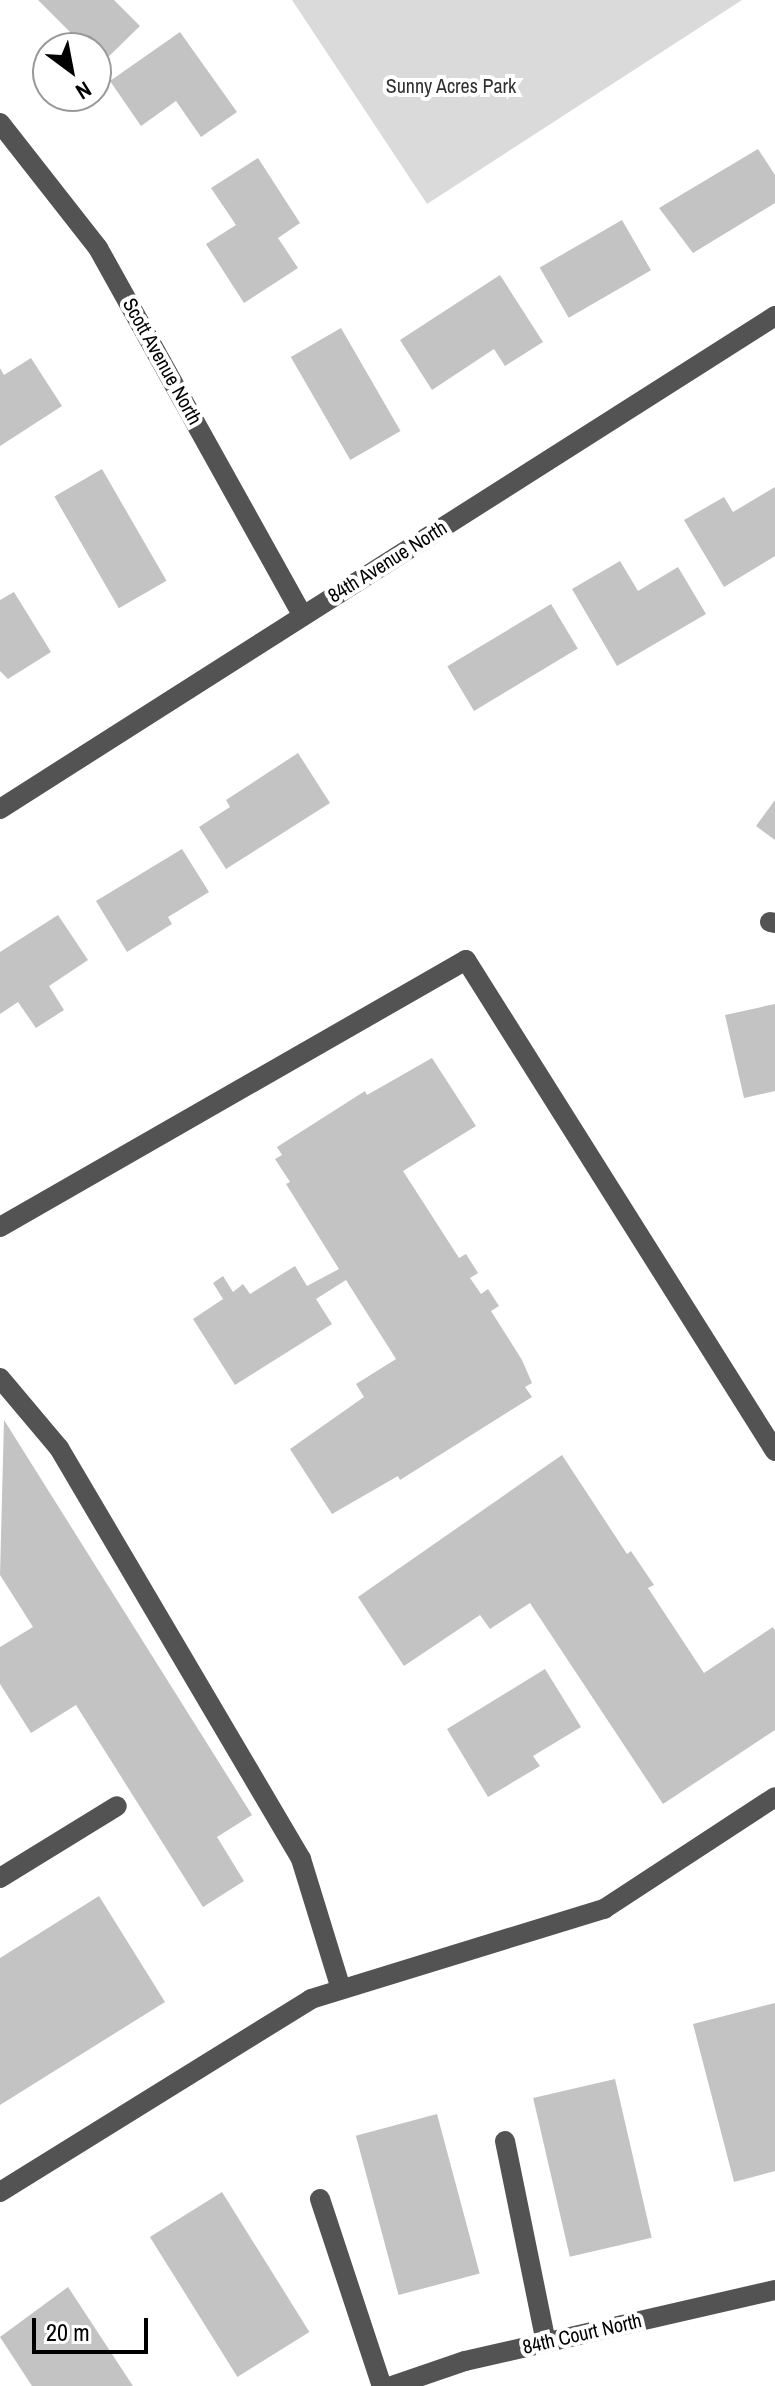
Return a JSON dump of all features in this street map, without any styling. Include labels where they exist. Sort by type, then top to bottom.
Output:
[{"type":"street","name":"Scott Avenue North","points":[[0,123],[98,248],[302,614]]},
{"type":"street","name":"84th Avenue North","points":[[0,809],[302,614],[775,316]]},
{"type":"street","points":[[0,1227],[466,960],[775,1451]]},
{"type":"street","points":[[0,1378],[59,1448],[301,1859],[341,1989]]},
{"type":"street","points":[[0,2192],[311,1999],[604,1909],[775,1797]]},
{"type":"street","points":[[0,1878],[117,1806]]},
{"type":"street","points":[[505,2141],[546,2342]]},
{"type":"street","points":[[320,2199],[382,2386]]},
{"type":"street","name":"84th Court North","points":[[392,2386],[434,2379],[546,2342],[775,2290]]},
{"type":"green space","name":"Sunny Acres Park","points":[[292,0],[742,0],[427,204]]},
{"type":"building","points":[[38,0],[114,0],[140,26],[112,53],[112,32],[70,32]]},
{"type":"building","points":[[180,32],[237,112],[201,137],[176,101],[141,126],[112,80]]},
{"type":"building","points":[[758,149],[775,175],[775,203],[693,253],[659,208]]},
{"type":"building","points":[[258,158],[300,223],[278,238],[298,268],[244,303],[206,244],[236,225],[211,188]]},
{"type":"building","points":[[622,220],[651,270],[569,318],[540,268]]},
{"type":"building","points":[[500,275],[543,342],[505,366],[494,349],[432,390],[400,340]]},
{"type":"building","points":[[341,328],[400,431],[350,460],[291,357]]},
{"type":"building","points":[[31,358],[62,406],[0,446],[0,368],[4,375]]},
{"type":"building","points":[[102,469],[166,581],[119,608],[54,496]]},
{"type":"building","points":[[775,487],[775,556],[724,587],[684,520],[724,497],[733,512]]},
{"type":"building","points":[[620,561],[638,591],[678,567],[706,614],[617,666],[572,589]]},
{"type":"building","points":[[14,592],[51,652],[8,679],[0,671],[0,600]]},
{"type":"building","points":[[551,604],[578,649],[474,711],[447,666]]},
{"type":"building","points":[[298,753],[330,803],[226,869],[199,827],[230,807],[226,800]]},
{"type":"building","points":[[775,800],[775,840],[756,826]]},
{"type":"building","points":[[182,849],[209,892],[168,917],[172,924],[127,952],[96,901]]},
{"type":"building","points":[[58,915],[88,960],[49,986],[64,1010],[36,1028],[18,1002],[0,1014],[0,952]]},
{"type":"building","points":[[775,1004],[775,1091],[744,1098],[725,1015]]},
{"type":"building","points":[[432,1058],[476,1126],[403,1171],[459,1258],[466,1254],[478,1273],[470,1278],[481,1294],[488,1289],[499,1306],[491,1311],[522,1360],[532,1383],[525,1387],[532,1397],[400,1480],[398,1476],[332,1514],[290,1449],[364,1397],[356,1384],[396,1359],[346,1280],[316,1299],[332,1324],[235,1385],[193,1319],[223,1299],[213,1283],[223,1276],[233,1292],[243,1284],[250,1294],[295,1266],[307,1286],[339,1269],[286,1184],[290,1182],[275,1159],[282,1155],[277,1147],[365,1091],[367,1095]]},
{"type":"building","points":[[4,1420],[252,1815],[217,1837],[244,1881],[203,1907],[76,1705],[31,1733],[0,1684],[0,1647],[33,1627],[0,1575]]},
{"type":"building","points":[[562,1455],[627,1554],[631,1551],[654,1585],[648,1588],[704,1673],[773,1627],[775,1631],[775,1730],[663,1804],[530,1603],[490,1629],[480,1615],[404,1666],[358,1597]]},
{"type":"building","points":[[545,1669],[581,1727],[533,1756],[540,1766],[488,1797],[447,1729]]},
{"type":"building","points":[[99,1896],[165,2002],[0,2105],[0,1958]]},
{"type":"building","points":[[775,2003],[775,2171],[734,2182],[693,2024]]},
{"type":"building","points":[[615,2079],[652,2238],[570,2257],[533,2098]]},
{"type":"building","points":[[437,2114],[480,2273],[399,2295],[356,2136]]},
{"type":"building","points":[[222,2192],[309,2332],[237,2377],[150,2237]]},
{"type":"building","points":[[68,2287],[133,2386],[32,2386],[0,2337]]}]
